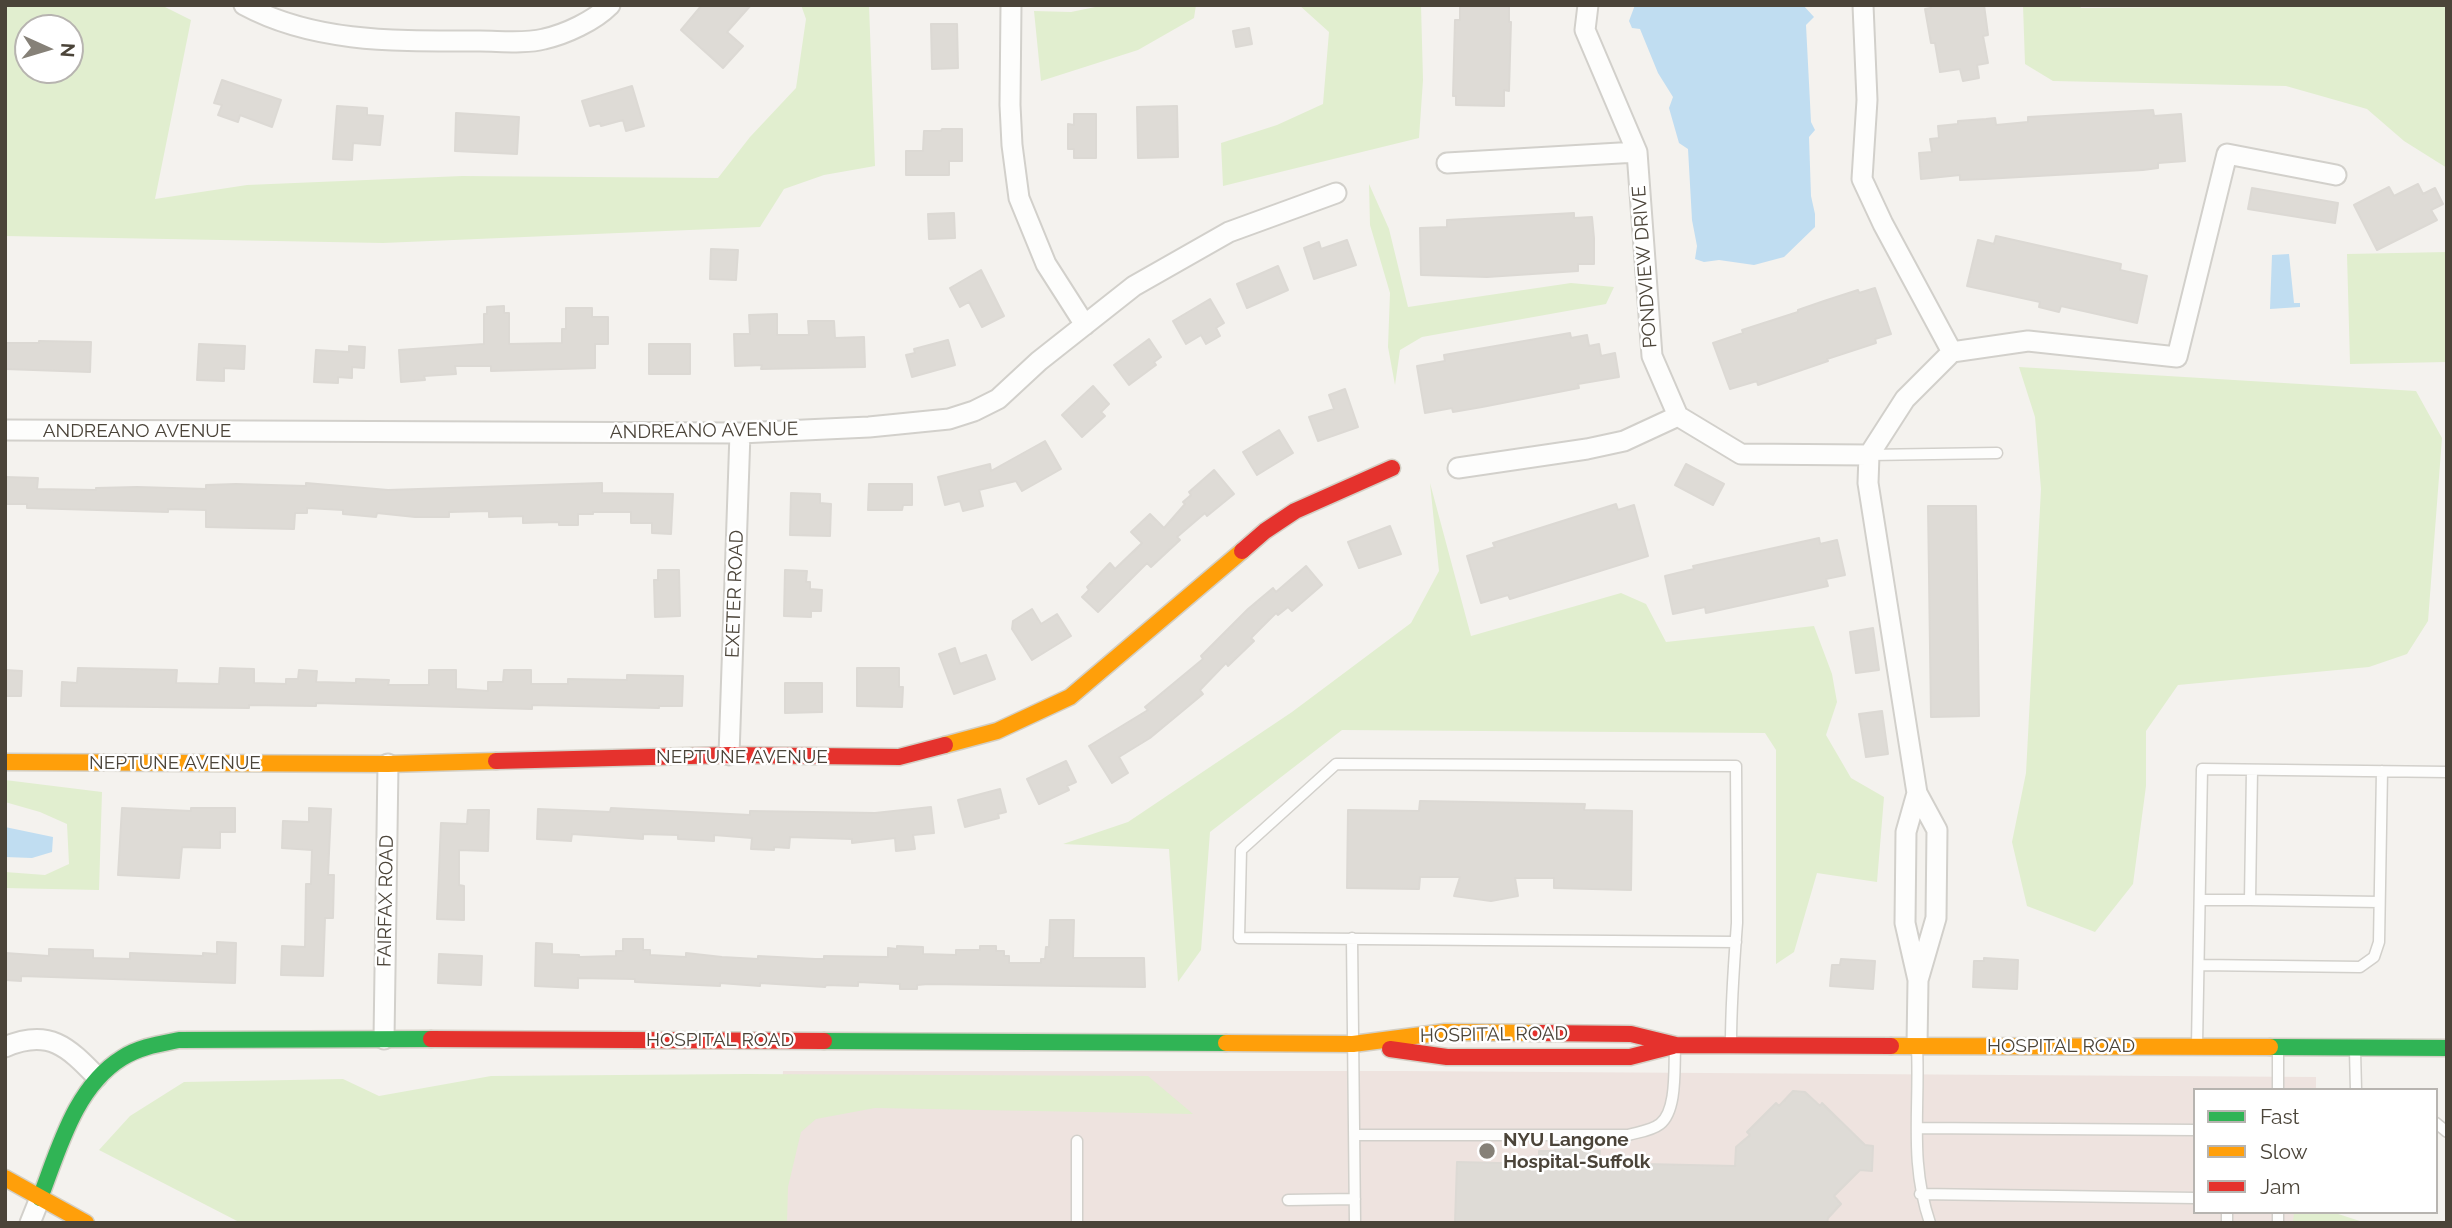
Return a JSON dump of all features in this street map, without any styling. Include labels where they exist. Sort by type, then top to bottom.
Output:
[{"type":"street","points":[[244,5],[270,19],[308,30],[419,41],[541,40],[566,32],[610,5]]},
{"type":"street","points":[[1011,5],[1012,145],[1019,198],[1046,264],[1085,325]]},
{"type":"street","name":"PONDVIEW DRIVE","points":[[1588,5],[1585,30],[1637,152],[1652,356],[1678,416]]},
{"type":"street","points":[[1863,5],[1867,100],[1862,179],[1883,225],[1952,352]]},
{"type":"street","points":[[1447,163],[1637,152]]},
{"type":"street","points":[[1918,980],[1936,918],[1937,830],[1917,793],[1868,483],[1869,454],[1905,399],[1952,352],[2028,341],[2177,357],[2227,154],[2336,175]]},
{"type":"street","name":"ANDREANO AVENUE","points":[[5,430],[740,432],[869,427],[949,419],[998,399],[1133,286],[1229,232],[1336,193]]},
{"type":"street","points":[[1458,468],[1624,441],[1678,416],[1741,454],[1869,454]]},
{"type":"street","name":"EXETER ROAD","points":[[729,755],[740,432]]},
{"type":"street","name":"NEPTUNE AVENUE","points":[[5,762],[388,764],[729,755],[900,757],[997,731],[1070,697],[1265,531],[1295,512],[1392,468]]},
{"type":"street","name":"FAIRFAX ROAD","points":[[384,1039],[388,764]]},
{"type":"street","points":[[1917,793],[1906,832],[1905,923],[1918,980],[1917,1046]]},
{"type":"street","points":[[1906,879],[1937,880]]},
{"type":"street","name":"HOSPITAL ROAD","points":[[1353,1044],[1445,1032],[1631,1034],[1675,1045],[1731,1046],[2447,1048]]},
{"type":"street","name":"HOSPITAL ROAD","points":[[40,1198],[81,1099],[97,1077],[124,1056],[145,1045],[160,1042],[384,1039],[1353,1044],[1447,1057],[1630,1057],[1675,1045]]},
{"type":"street","points":[[5,1047],[27,1040],[51,1040],[69,1050],[97,1077]]},
{"type":"street","points":[[5,1178],[86,1223]]},
{"type":"street","points":[[30,1223],[40,1198]]},
{"type":"lane","points":[[1869,454],[1997,453]]},
{"type":"lane","points":[[1731,1046],[1735,942],[1736,766],[1336,765],[1241,850],[1239,938],[1735,942]]},
{"type":"lane","points":[[2197,1047],[2202,769],[2447,772]]},
{"type":"lane","points":[[2250,900],[2252,770]]},
{"type":"lane","points":[[2200,965],[2360,967],[2374,957],[2379,942],[2382,771]]},
{"type":"lane","points":[[2200,900],[2379,902]]},
{"type":"lane","points":[[1352,938],[1355,1223]]},
{"type":"lane","points":[[1354,1135],[1628,1135],[1647,1130],[1662,1123],[1672,1103],[1675,1045]]},
{"type":"lane","points":[[1917,1046],[1916,1159],[1920,1194],[1930,1223]]},
{"type":"lane","points":[[2278,1047],[2278,1088]]},
{"type":"lane","points":[[2355,1047],[2356,1088]]},
{"type":"lane","points":[[1917,1128],[2193,1130]]},
{"type":"lane","points":[[1077,1141],[1077,1223]]},
{"type":"lane","points":[[1920,1194],[2193,1198]]},
{"type":"lane","points":[[1288,1200],[1355,1199]]},
{"type":"shaded area","name":"NYU Langone Hospital-Suffolk","points":[[783,1071],[1403,1071],[2316,1077],[2316,1088],[2193,1088],[2193,1214],[2315,1214],[2315,1223],[775,1223]]},
{"type":"green space","points":[[5,5],[161,5],[191,20],[155,199],[247,185],[462,176],[718,178],[750,137],[796,88],[806,19],[801,5],[869,5],[875,166],[824,175],[784,189],[760,227],[383,243],[5,236]]},
{"type":"green space","points":[[1105,5],[1196,5],[1194,18],[1138,50],[1041,81],[1034,11],[1071,12]]},
{"type":"green space","points":[[1299,5],[1421,5],[1423,80],[1419,138],[1223,186],[1221,143],[1277,125],[1323,104],[1329,32]]},
{"type":"green space","points":[[2023,5],[2079,5],[2081,8],[2447,5],[2447,168],[2404,141],[2367,109],[2286,86],[2053,81],[2025,64]]},
{"type":"green space","points":[[1369,184],[1389,229],[1408,307],[1571,283],[1614,287],[1606,304],[1422,337],[1400,350],[1395,385],[1388,347],[1390,293],[1370,225]]},
{"type":"green space","points":[[2447,252],[2447,362],[2350,364],[2347,254]]},
{"type":"green space","points":[[2019,367],[2416,391],[2442,438],[2428,621],[2407,654],[2369,667],[2178,685],[2146,731],[2146,786],[2133,884],[2095,932],[2027,906],[2012,842],[2026,773],[2041,489],[2035,417]]},
{"type":"green space","points":[[1430,483],[1471,636],[1621,593],[1646,604],[1666,642],[1814,626],[1832,674],[1837,702],[1826,735],[1851,778],[1884,797],[1877,882],[1817,873],[1794,952],[1776,964],[1776,750],[1765,733],[1342,730],[1210,832],[1201,950],[1178,982],[1169,849],[1063,844],[1128,822],[1292,712],[1411,623],[1439,571]]},
{"type":"green space","points":[[5,780],[102,792],[99,890],[5,888],[5,872],[45,875],[69,864],[67,824],[40,812],[5,802]]},
{"type":"green space","points":[[491,1076],[1148,1076],[1193,1114],[875,1108],[816,1119],[801,1132],[788,1187],[787,1223],[241,1223],[99,1150],[130,1116],[184,1082],[343,1079],[379,1096]]},
{"type":"green space","points":[[2294,1214],[2338,1214],[2366,1223],[2293,1223]]},
{"type":"water","points":[[1635,5],[1803,5],[1814,17],[1806,25],[1811,122],[1815,130],[1809,137],[1815,227],[1784,257],[1754,265],[1695,259],[1697,246],[1692,220],[1688,149],[1679,143],[1669,108],[1673,97],[1658,73],[1640,29],[1632,28],[1629,21]]},
{"type":"water","points":[[2289,254],[2294,303],[2300,303],[2300,307],[2270,309],[2272,255]]},
{"type":"water","points":[[5,827],[53,837],[52,852],[32,858],[5,857]]},
{"type":"building","points":[[702,5],[751,5],[727,32],[743,46],[723,68],[681,30]]},
{"type":"building","points":[[1460,5],[1509,5],[1509,91],[1504,90],[1504,106],[1456,105],[1456,96],[1453,96],[1455,20],[1460,20]]},
{"type":"building","points":[[1930,5],[1984,5],[1988,35],[1983,36],[1988,63],[1977,65],[1979,78],[1963,81],[1960,69],[1940,72],[1925,9],[1931,8]]},
{"type":"building","points":[[931,24],[957,24],[958,68],[932,69]]},
{"type":"building","points":[[1249,28],[1252,44],[1236,47],[1233,31]]},
{"type":"building","points":[[222,80],[281,100],[272,127],[240,115],[238,122],[218,115],[222,105],[214,103]]},
{"type":"building","points":[[632,86],[644,126],[626,131],[623,120],[590,126],[582,101]]},
{"type":"building","points":[[337,106],[367,108],[367,115],[383,116],[380,145],[353,143],[352,160],[333,159]]},
{"type":"building","points":[[1177,106],[1178,157],[1138,158],[1137,107]]},
{"type":"building","points":[[2153,110],[2154,116],[2181,114],[2185,161],[2158,163],[2158,168],[2143,170],[1985,179],[1960,180],[1960,175],[1921,179],[1919,153],[1932,152],[1930,139],[1939,138],[1938,126],[1958,124],[1958,121],[1995,118],[1996,125],[2028,122],[2028,117]]},
{"type":"building","points":[[456,113],[519,117],[517,154],[455,151]]},
{"type":"building","points":[[1074,114],[1096,114],[1096,158],[1074,158],[1074,149],[1068,149],[1068,124],[1074,125]]},
{"type":"building","points":[[962,129],[962,161],[949,161],[949,175],[906,175],[906,151],[923,151],[924,131]]},
{"type":"building","points":[[2418,184],[2423,194],[2435,188],[2443,204],[2431,210],[2437,220],[2377,250],[2354,205],[2389,187],[2394,196]]},
{"type":"building","points":[[2252,188],[2338,203],[2335,223],[2248,209]]},
{"type":"building","points":[[954,213],[955,238],[929,239],[928,214]]},
{"type":"building","points":[[1574,213],[1574,218],[1592,217],[1594,238],[1594,264],[1578,264],[1578,271],[1487,277],[1421,275],[1420,228],[1447,227],[1447,220]]},
{"type":"building","points":[[1996,236],[2121,264],[2120,270],[2147,276],[2137,323],[2061,306],[2059,312],[2039,307],[2040,302],[1967,286],[1978,240],[1994,244]]},
{"type":"building","points":[[1347,240],[1356,265],[1314,279],[1304,248],[1319,242],[1321,249]]},
{"type":"building","points":[[711,249],[738,250],[736,280],[710,279]]},
{"type":"building","points":[[1278,266],[1288,290],[1247,308],[1237,284]]},
{"type":"building","points":[[981,270],[1004,316],[982,327],[969,302],[960,307],[950,288]]},
{"type":"building","points":[[1875,288],[1891,334],[1875,339],[1876,343],[1758,385],[1757,381],[1730,389],[1713,343],[1824,301],[1858,290],[1859,293]]},
{"type":"building","points":[[1210,299],[1224,323],[1216,328],[1220,336],[1206,344],[1201,335],[1186,344],[1173,321]]},
{"type":"building","points":[[504,306],[504,313],[509,313],[509,344],[562,343],[562,329],[566,329],[566,308],[592,308],[592,317],[608,317],[608,344],[595,344],[595,368],[491,371],[491,366],[455,366],[456,374],[424,376],[425,380],[401,382],[399,350],[484,344],[484,314],[487,314],[487,307]]},
{"type":"building","points":[[777,314],[777,335],[809,335],[808,321],[834,321],[835,338],[864,337],[865,367],[761,369],[762,365],[735,366],[734,334],[750,334],[749,315]]},
{"type":"building","points":[[1570,333],[1571,338],[1587,335],[1589,346],[1599,344],[1601,356],[1615,353],[1619,377],[1578,384],[1579,388],[1482,407],[1453,412],[1452,408],[1425,413],[1417,366],[1445,361],[1444,355]]},
{"type":"building","points":[[1149,339],[1161,357],[1154,362],[1156,365],[1129,385],[1114,365]]},
{"type":"building","points":[[948,340],[955,365],[912,377],[906,355],[915,353],[914,349]]},
{"type":"building","points":[[91,342],[90,372],[5,369],[5,343]]},
{"type":"building","points":[[199,344],[245,346],[244,369],[224,368],[224,381],[197,380]]},
{"type":"building","points":[[649,344],[690,344],[690,374],[649,374]]},
{"type":"building","points":[[349,346],[365,347],[364,368],[352,367],[352,378],[338,377],[338,383],[314,382],[316,350],[349,352]]},
{"type":"building","points":[[1093,386],[1109,404],[1101,412],[1105,416],[1082,437],[1062,415]]},
{"type":"building","points":[[1345,389],[1358,427],[1318,441],[1309,417],[1334,409],[1329,395]]},
{"type":"building","points":[[1279,430],[1293,453],[1257,475],[1243,452]]},
{"type":"building","points":[[1045,441],[1061,469],[1022,491],[1016,481],[979,490],[983,506],[963,511],[960,501],[945,505],[938,477],[990,464],[991,471]]},
{"type":"building","points":[[1686,464],[1724,484],[1713,505],[1675,485]]},
{"type":"building","points":[[1214,470],[1234,494],[1207,516],[1205,513],[1177,537],[1180,540],[1151,567],[1147,563],[1098,612],[1082,597],[1089,590],[1087,587],[1110,563],[1115,569],[1142,543],[1131,532],[1150,514],[1164,528],[1185,504],[1183,502],[1191,495],[1189,492]]},
{"type":"building","points":[[5,477],[38,478],[37,489],[96,490],[137,487],[206,489],[206,485],[236,484],[306,486],[306,483],[388,490],[602,483],[602,493],[673,494],[671,534],[652,533],[652,523],[631,523],[631,512],[578,514],[578,525],[559,525],[559,522],[523,523],[523,516],[489,517],[489,511],[449,512],[449,517],[377,513],[376,517],[343,514],[343,510],[307,508],[307,513],[295,513],[294,529],[206,527],[206,510],[168,509],[168,512],[27,508],[27,504],[5,504]]},
{"type":"building","points":[[869,484],[912,484],[912,505],[903,505],[902,510],[868,510]]},
{"type":"building","points":[[791,493],[820,494],[820,503],[831,504],[830,536],[790,535]]},
{"type":"building","points":[[1616,504],[1618,510],[1634,505],[1648,556],[1510,599],[1508,595],[1481,603],[1467,556],[1495,547],[1493,543]]},
{"type":"building","points":[[1928,506],[1976,506],[1979,716],[1931,717]]},
{"type":"building","points":[[1390,526],[1401,554],[1359,568],[1348,542]]},
{"type":"building","points":[[1819,538],[1820,544],[1837,540],[1845,575],[1826,579],[1828,586],[1706,613],[1705,607],[1673,614],[1665,576],[1694,569],[1693,566]]},
{"type":"building","points":[[1306,566],[1322,585],[1292,611],[1288,607],[1278,615],[1276,613],[1251,638],[1254,641],[1228,666],[1226,663],[1200,690],[1203,694],[1150,738],[1119,757],[1128,773],[1112,783],[1089,746],[1148,710],[1145,707],[1203,659],[1201,656],[1248,609],[1273,588],[1276,592]]},
{"type":"building","points":[[658,570],[679,570],[680,616],[655,617],[654,580],[658,580]]},
{"type":"building","points":[[785,570],[807,571],[806,582],[810,582],[810,589],[822,590],[821,611],[811,611],[811,617],[784,616]]},
{"type":"building","points":[[1032,609],[1041,624],[1057,614],[1071,636],[1032,660],[1012,629],[1013,621]]},
{"type":"building","points":[[1873,628],[1879,670],[1856,673],[1850,632]]},
{"type":"building","points":[[955,648],[960,664],[986,655],[995,679],[954,694],[939,654]]},
{"type":"building","points":[[78,668],[177,670],[176,683],[219,684],[220,668],[254,669],[254,683],[286,684],[286,679],[298,679],[299,670],[317,671],[316,682],[389,680],[388,685],[429,685],[429,670],[456,670],[456,689],[488,691],[488,682],[503,682],[504,670],[531,670],[531,684],[568,684],[568,679],[627,680],[627,675],[683,676],[682,706],[659,708],[532,705],[532,709],[316,703],[316,706],[249,705],[249,708],[61,706],[62,682],[77,683]]},
{"type":"building","points":[[857,668],[899,668],[899,687],[903,687],[902,707],[857,706]]},
{"type":"building","points":[[5,670],[22,671],[21,696],[5,696]]},
{"type":"building","points":[[785,683],[822,683],[822,712],[785,713]]},
{"type":"building","points":[[1882,711],[1888,754],[1866,757],[1859,714]]},
{"type":"building","points":[[1066,761],[1076,782],[1067,786],[1069,790],[1039,804],[1027,779]]},
{"type":"building","points":[[1000,789],[1006,812],[998,814],[999,818],[965,827],[958,800]]},
{"type":"building","points":[[1420,801],[1585,804],[1584,810],[1632,811],[1631,890],[1554,888],[1554,878],[1515,878],[1518,896],[1491,901],[1454,896],[1460,877],[1420,877],[1419,889],[1347,888],[1348,810],[1419,811]]},
{"type":"building","points":[[931,807],[934,833],[913,835],[915,849],[896,851],[895,838],[852,843],[852,839],[790,837],[789,848],[774,847],[774,850],[751,849],[752,838],[714,835],[714,841],[678,839],[678,835],[643,834],[643,839],[572,834],[571,841],[537,839],[538,809],[610,812],[611,808],[750,815],[750,811],[875,813]]},
{"type":"building","points":[[122,808],[191,811],[191,808],[235,808],[235,832],[220,832],[220,848],[182,847],[179,878],[118,875]]},
{"type":"building","points":[[309,808],[331,809],[328,875],[334,875],[333,918],[325,918],[323,976],[281,975],[282,946],[305,947],[306,884],[311,884],[312,850],[282,848],[283,821],[309,822]]},
{"type":"building","points":[[468,810],[489,810],[488,851],[459,850],[459,885],[464,886],[464,920],[437,919],[441,823],[467,824]]},
{"type":"building","points":[[1050,920],[1074,920],[1073,958],[1144,958],[1145,987],[928,984],[917,985],[917,989],[900,989],[900,984],[858,982],[858,986],[825,987],[760,983],[760,986],[720,983],[720,986],[635,982],[635,979],[578,978],[578,988],[535,986],[536,943],[552,944],[552,954],[579,957],[616,956],[616,951],[623,951],[623,939],[643,939],[643,950],[650,950],[650,955],[686,957],[686,953],[758,959],[758,956],[815,959],[824,959],[824,956],[888,957],[888,948],[897,949],[897,946],[923,947],[923,954],[956,955],[956,950],[980,950],[980,946],[996,946],[996,951],[1004,951],[1004,956],[1009,956],[1009,963],[1041,963],[1041,959],[1045,959],[1046,947],[1049,947]]},
{"type":"building","points":[[217,942],[236,943],[235,983],[21,976],[21,981],[5,980],[5,953],[49,956],[49,949],[93,950],[93,958],[130,959],[130,953],[203,956],[203,953],[217,954]]},
{"type":"building","points":[[439,954],[482,956],[481,985],[438,983]]},
{"type":"building","points":[[1984,958],[2018,960],[2017,989],[1973,987],[1974,961],[1984,961]]},
{"type":"building","points":[[1841,959],[1875,961],[1873,989],[1830,986],[1832,965],[1840,965]]},
{"type":"building","name":"NYU Langone Hospital-Suffolk","points":[[1793,1091],[1805,1092],[1820,1106],[1822,1103],[1865,1145],[1873,1146],[1872,1171],[1860,1170],[1834,1196],[1841,1204],[1828,1218],[1827,1223],[1455,1223],[1457,1162],[1539,1164],[1539,1151],[1555,1151],[1555,1145],[1584,1146],[1583,1151],[1600,1151],[1599,1163],[1735,1166],[1736,1147],[1750,1135],[1747,1132],[1776,1103],[1779,1106]]},
{"type":"traffic: fast","points":[[40,1198],[70,1120],[80,1102],[106,1070],[135,1051],[179,1040],[431,1039]]},
{"type":"traffic: fast","points":[[824,1041],[1226,1043]]},
{"type":"traffic: fast","points":[[2270,1047],[2447,1048]]},
{"type":"traffic: slow","points":[[945,745],[997,731],[1070,697],[1242,551]]},
{"type":"traffic: slow","points":[[5,762],[388,764],[496,761]]},
{"type":"traffic: slow","points":[[1226,1043],[1353,1044],[1445,1032],[1539,1033]]},
{"type":"traffic: slow","points":[[1891,1046],[2270,1047]]},
{"type":"traffic: slow","points":[[5,1178],[86,1223]]},
{"type":"traffic: jam","points":[[1242,551],[1265,531],[1295,511],[1392,468]]},
{"type":"traffic: jam","points":[[496,761],[729,755],[899,757],[945,745]]},
{"type":"traffic: jam","points":[[1539,1033],[1631,1034],[1676,1045],[1891,1046]]},
{"type":"traffic: jam","points":[[431,1039],[824,1041]]},
{"type":"traffic: jam","points":[[1390,1049],[1447,1057],[1630,1057],[1673,1046]]},
{"type":"place","name":"NYU Langone Hospital-Suffolk","points":[[1487,1151]]}]
